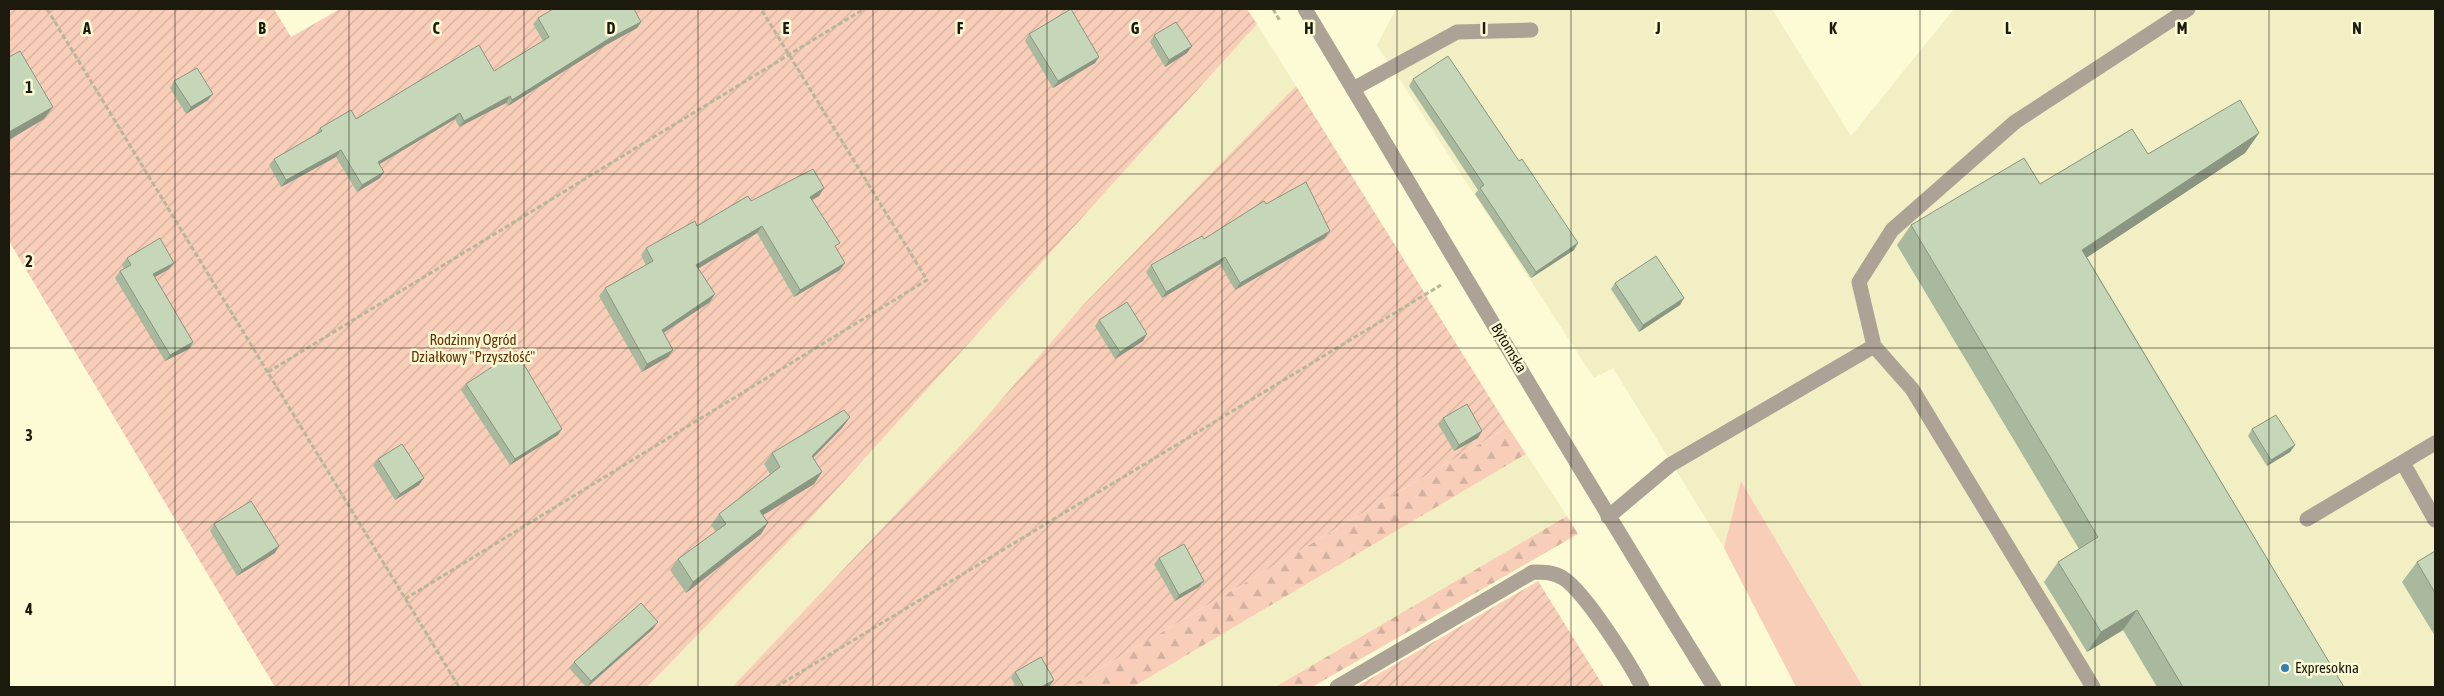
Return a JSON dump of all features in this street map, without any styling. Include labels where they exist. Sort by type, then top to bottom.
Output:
[{"type":"street","name":"Bytomska","points":[[1306,9],[1608,517],[1714,687]]},
{"type":"street","points":[[2093,687],[1912,389],[1874,346],[1859,282],[1892,230],[2015,122],[2188,9]]},
{"type":"street","points":[[1353,90],[1457,32],[1531,30]]},
{"type":"street","points":[[1608,517],[1670,465],[1874,346]]},
{"type":"street","points":[[2307,519],[2435,444]]},
{"type":"street","points":[[2403,463],[2435,520]]},
{"type":"street","points":[[1337,687],[1533,572],[1548,572],[1563,578],[1583,596],[1642,687]]},
{"type":"path","points":[[47,9],[459,687]]},
{"type":"path","points":[[405,599],[927,280],[761,9]]},
{"type":"path","points":[[268,372],[864,9]]},
{"type":"path","points":[[776,687],[1443,284]]},
{"type":"shaded area","points":[[1396,9],[1772,9],[1851,136],[1954,9],[2435,9],[2435,687],[1863,687],[1742,482],[1724,548],[1613,368],[1594,378],[1377,45]]},
{"type":"shaded area","points":[[1257,24],[1296,86],[1083,305],[976,429],[732,687],[647,687],[810,519]]},
{"type":"shaded area","points":[[1526,454],[1567,516],[1275,687],[1133,687]]},
{"type":"green space","name":"Rodzinny Ogród Działkowy \"Przyszłość\"","points":[[9,9],[274,9],[291,37],[340,9],[1247,9],[1257,24],[810,519],[647,687],[275,687],[9,241]]},
{"type":"green space","points":[[1296,86],[1508,427],[1069,687],[732,687],[976,429],[1083,305]]},
{"type":"green space","points":[[1508,427],[1526,454],[1133,687],[1069,687]]},
{"type":"green space","points":[[1741,481],[1863,687],[1796,687],[1724,548]]},
{"type":"green space","points":[[1567,516],[1578,534],[1312,687],[1275,687]]},
{"type":"green space","points":[[1538,581],[1604,687],[1356,687]]},
{"type":"building","points":[[553,9],[634,9],[641,22],[610,38],[512,100],[510,96],[464,121],[460,113],[378,162],[384,172],[362,185],[341,150],[286,180],[274,159],[322,131],[320,128],[351,110],[356,119],[479,45],[494,71],[549,37],[538,18]]},
{"type":"building","points":[[1071,9],[1099,57],[1058,81],[1029,34]]},
{"type":"building","points":[[1176,22],[1192,46],[1169,60],[1154,35]]},
{"type":"building","points":[[20,51],[53,107],[9,132],[9,57]]},
{"type":"building","points":[[1448,56],[1519,161],[1522,159],[1578,243],[1536,272],[1480,188],[1484,185],[1413,79]]},
{"type":"building","points":[[197,68],[213,94],[191,107],[174,81]]},
{"type":"building","points":[[2240,100],[2259,133],[2082,250],[2344,687],[2183,687],[2137,610],[2101,632],[2058,562],[2098,537],[1911,225],[2024,158],[2040,184],[2132,129],[2148,154]]},
{"type":"building","points":[[813,169],[824,188],[810,197],[840,243],[835,246],[845,263],[800,290],[762,226],[696,265],[715,294],[662,330],[673,350],[647,364],[605,288],[653,261],[646,248],[695,221],[697,226],[748,196],[751,201]]},
{"type":"building","points":[[1306,182],[1330,231],[1240,283],[1225,257],[1166,292],[1151,265],[1202,236],[1204,239],[1264,201],[1266,204]]},
{"type":"building","points":[[160,238],[174,263],[153,274],[193,342],[170,355],[120,271],[131,265],[127,258]]},
{"type":"building","points":[[1656,256],[1684,298],[1643,325],[1615,283]]},
{"type":"building","points":[[1127,302],[1147,334],[1120,352],[1099,320]]},
{"type":"building","points":[[516,351],[562,429],[515,459],[466,384]]},
{"type":"building","points":[[1467,404],[1482,431],[1459,445],[1443,418]]},
{"type":"building","points":[[844,410],[850,417],[812,456],[822,472],[760,511],[768,523],[693,582],[678,559],[726,524],[719,514],[780,467],[772,453]]},
{"type":"building","points":[[2276,415],[2295,445],[2271,460],[2252,429]]},
{"type":"building","points":[[402,444],[424,478],[400,494],[378,459]]},
{"type":"building","points":[[251,501],[279,546],[242,570],[214,524]]},
{"type":"building","points":[[1184,544],[1204,581],[1179,595],[1159,558]]},
{"type":"building","points":[[2435,551],[2435,593],[2417,562]]},
{"type":"building","points":[[641,603],[658,622],[591,681],[574,662]]},
{"type":"building","points":[[1041,657],[1054,680],[1041,687],[1024,687],[1015,672]]},
{"type":"place","name":"Expresokna","points":[[2285,668]]}]
